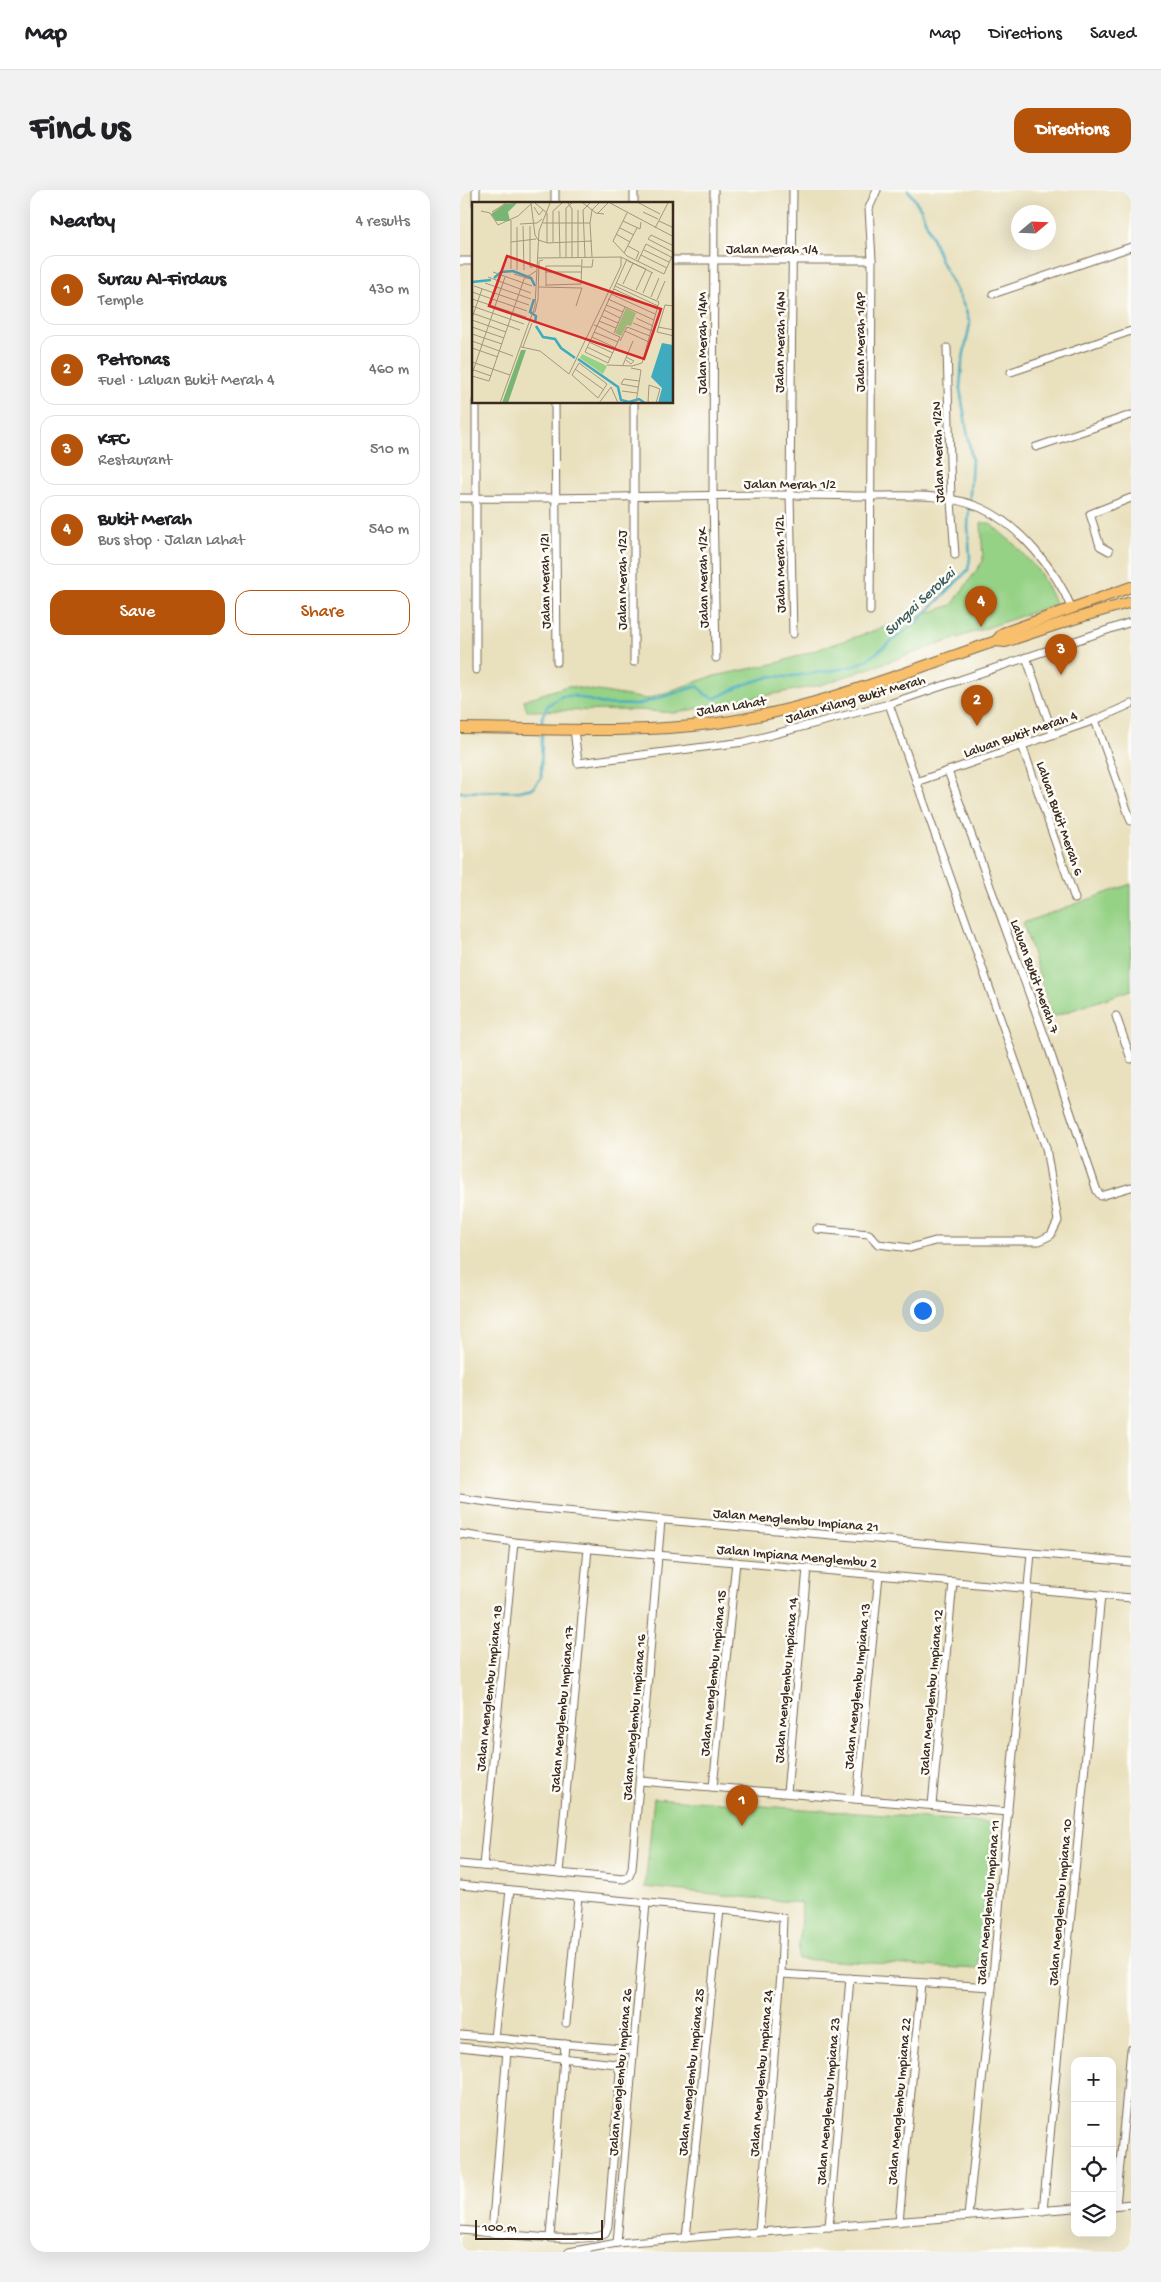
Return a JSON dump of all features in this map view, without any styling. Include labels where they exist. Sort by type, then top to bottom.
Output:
[{"type":"main road","name":"Jalan Lahat","points":[[1000,642],[1003,634],[1131,587]]},
{"type":"main road","name":"Jalan Lahat","points":[[460,728],[645,730],[716,723],[761,716],[829,697],[1131,601]]},
{"type":"main road","points":[[1071,608],[1082,610],[1131,601]]},
{"type":"street","name":"Jalan Merah 1/4M","points":[[713,496],[714,190]]},
{"type":"street","name":"Jalan Merah 1/4N","points":[[790,494],[793,190]]},
{"type":"street","name":"Jalan Merah 1/4P","points":[[870,611],[872,260],[869,208],[877,190]]},
{"type":"street","points":[[993,294],[1131,247]]},
{"type":"street","name":"Jalan Merah 1/4","points":[[674,260],[872,260]]},
{"type":"street","points":[[1011,372],[1131,331]]},
{"type":"street","name":"Jalan Merah 1/2N","points":[[947,348],[951,501],[955,555]]},
{"type":"street","points":[[476,404],[476,670]]},
{"type":"street","name":"Jalan Merah 1/2I","points":[[555,404],[558,662]]},
{"type":"street","name":"Jalan Merah 1/2J","points":[[634,404],[634,662]]},
{"type":"street","points":[[1036,447],[1131,415]]},
{"type":"street","name":"Jalan Merah 1/2","points":[[460,498],[555,499],[790,494],[930,497],[964,503],[981,508],[1004,522],[1025,540],[1066,594],[1071,608]]},
{"type":"street","name":"Jalan Merah 1/2L","points":[[790,494],[793,634]]},
{"type":"street","name":"Jalan Merah 1/2K","points":[[713,496],[716,658]]},
{"type":"street","points":[[1109,551],[1100,546],[1089,516],[1091,512],[1131,498]]},
{"type":"street","name":"Jalan Kilang Bukit Merah","points":[[574,729],[578,763],[744,742],[889,704],[1131,622]]},
{"type":"street","points":[[1026,657],[1053,734]]},
{"type":"street","points":[[817,1229],[869,1234],[878,1244],[910,1248],[935,1241],[1039,1241],[1050,1235],[1058,1221],[1046,1148],[889,704]]},
{"type":"street","name":"Laluan Bukit Merah 4","points":[[916,782],[1096,720],[1131,704]]},
{"type":"street","points":[[1096,720],[1131,821]]},
{"type":"street","name":"Laluan Bukit Merah 6","points":[[1022,745],[1076,899]]},
{"type":"street","name":"Laluan Bukit Merah 7","points":[[948,771],[1043,1031],[1097,1191],[1101,1196],[1106,1196],[1131,1187]]},
{"type":"street","points":[[1116,1016],[1131,1059]]},
{"type":"street","name":"Jalan Menglembu Impiana 21","points":[[460,1498],[521,1507],[1131,1562]]},
{"type":"street","name":"Jalan Menglembu Impiana 16","points":[[558,1873],[624,1879],[629,1876],[632,1869],[662,1520]]},
{"type":"street","name":"Jalan Impiana Menglembu 2","points":[[460,1534],[514,1542],[1131,1598]]},
{"type":"street","name":"Jalan Menglembu Impiana 18","points":[[483,1866],[514,1542]]},
{"type":"street","name":"Jalan Menglembu Impiana 17","points":[[558,1873],[588,1548]]},
{"type":"street","name":"Jalan Menglembu Impiana 11","points":[[968,2216],[992,1987],[1031,1553]]},
{"type":"street","name":"Jalan Menglembu Impiana 15","points":[[713,1787],[736,1562]]},
{"type":"street","name":"Jalan Menglembu Impiana 14","points":[[788,1793],[807,1568]]},
{"type":"street","name":"Jalan Menglembu Impiana 13","points":[[857,1799],[880,1575]]},
{"type":"street","name":"Jalan Menglembu Impiana 12","points":[[932,1805],[953,1582]]},
{"type":"street","name":"Jalan Menglembu Impiana 10","points":[[1042,2211],[1101,1595]]},
{"type":"street","points":[[640,1781],[1008,1812]]},
{"type":"street","points":[[460,1864],[558,1873]]},
{"type":"street","points":[[460,1885],[720,1910]]},
{"type":"street","points":[[494,2038],[510,1890]]},
{"type":"street","points":[[566,2023],[578,1896]]},
{"type":"street","name":"Jalan Menglembu Impiana 26","points":[[617,2243],[646,1903]]},
{"type":"street","name":"Jalan Menglembu Impiana 24","points":[[720,1910],[782,1916],[784,1921],[759,2232]]},
{"type":"street","name":"Jalan Menglembu Impiana 25","points":[[686,2238],[720,1910]]},
{"type":"street","points":[[781,1974],[992,1987]]},
{"type":"street","name":"Jalan Menglembu Impiana 23","points":[[829,2227],[850,1978]]},
{"type":"street","name":"Jalan Menglembu Impiana 22","points":[[899,2222],[921,1983]]},
{"type":"street","points":[[460,2035],[633,2050]]},
{"type":"street","points":[[550,2237],[565,2044]]},
{"type":"street","points":[[460,2047],[616,2064],[620,2072],[608,2226],[605,2234],[597,2238],[550,2237],[460,2230]]},
{"type":"street","points":[[1116,2192],[1131,2049]]},
{"type":"street","points":[[492,2232],[507,2051]]},
{"type":"street","points":[[1116,2206],[1131,2204]]},
{"type":"street","points":[[569,2252],[617,2243],[1071,2208]]},
{"type":"green space","points":[[981,523],[989,523],[1014,544],[1040,573],[1056,604],[821,685],[674,713],[639,710],[527,711],[524,700],[567,686],[647,699],[710,677],[777,663],[952,605],[983,561]]},
{"type":"green space","points":[[1131,884],[1131,990],[1052,1017],[1023,923]]},
{"type":"green space","points":[[654,1798],[993,1823],[978,1969],[798,1959],[802,1903],[645,1887]]},
{"type":"waterway","name":"Sungai Serokai","points":[[542,726],[542,717],[548,705],[562,696],[574,696],[603,704],[636,705],[698,686],[706,695],[715,698],[746,684],[772,676],[785,677],[854,666],[867,660],[918,621],[968,570],[970,558],[968,527],[972,460],[960,389],[962,363],[970,324],[965,308],[941,261],[921,209],[908,190]]},
{"type":"waterway","name":"Sungai Serokai","points":[[460,792],[519,791],[533,788],[541,778],[542,731]]},
{"type":"place","name":"Bukit Merah","points":[[981,627]]},
{"type":"place","name":"KFC","points":[[1061,675]]},
{"type":"place","name":"Petronas","points":[[977,726]]},
{"type":"place","name":"Surau Al-Firdaus","points":[[742,1826]]}]
